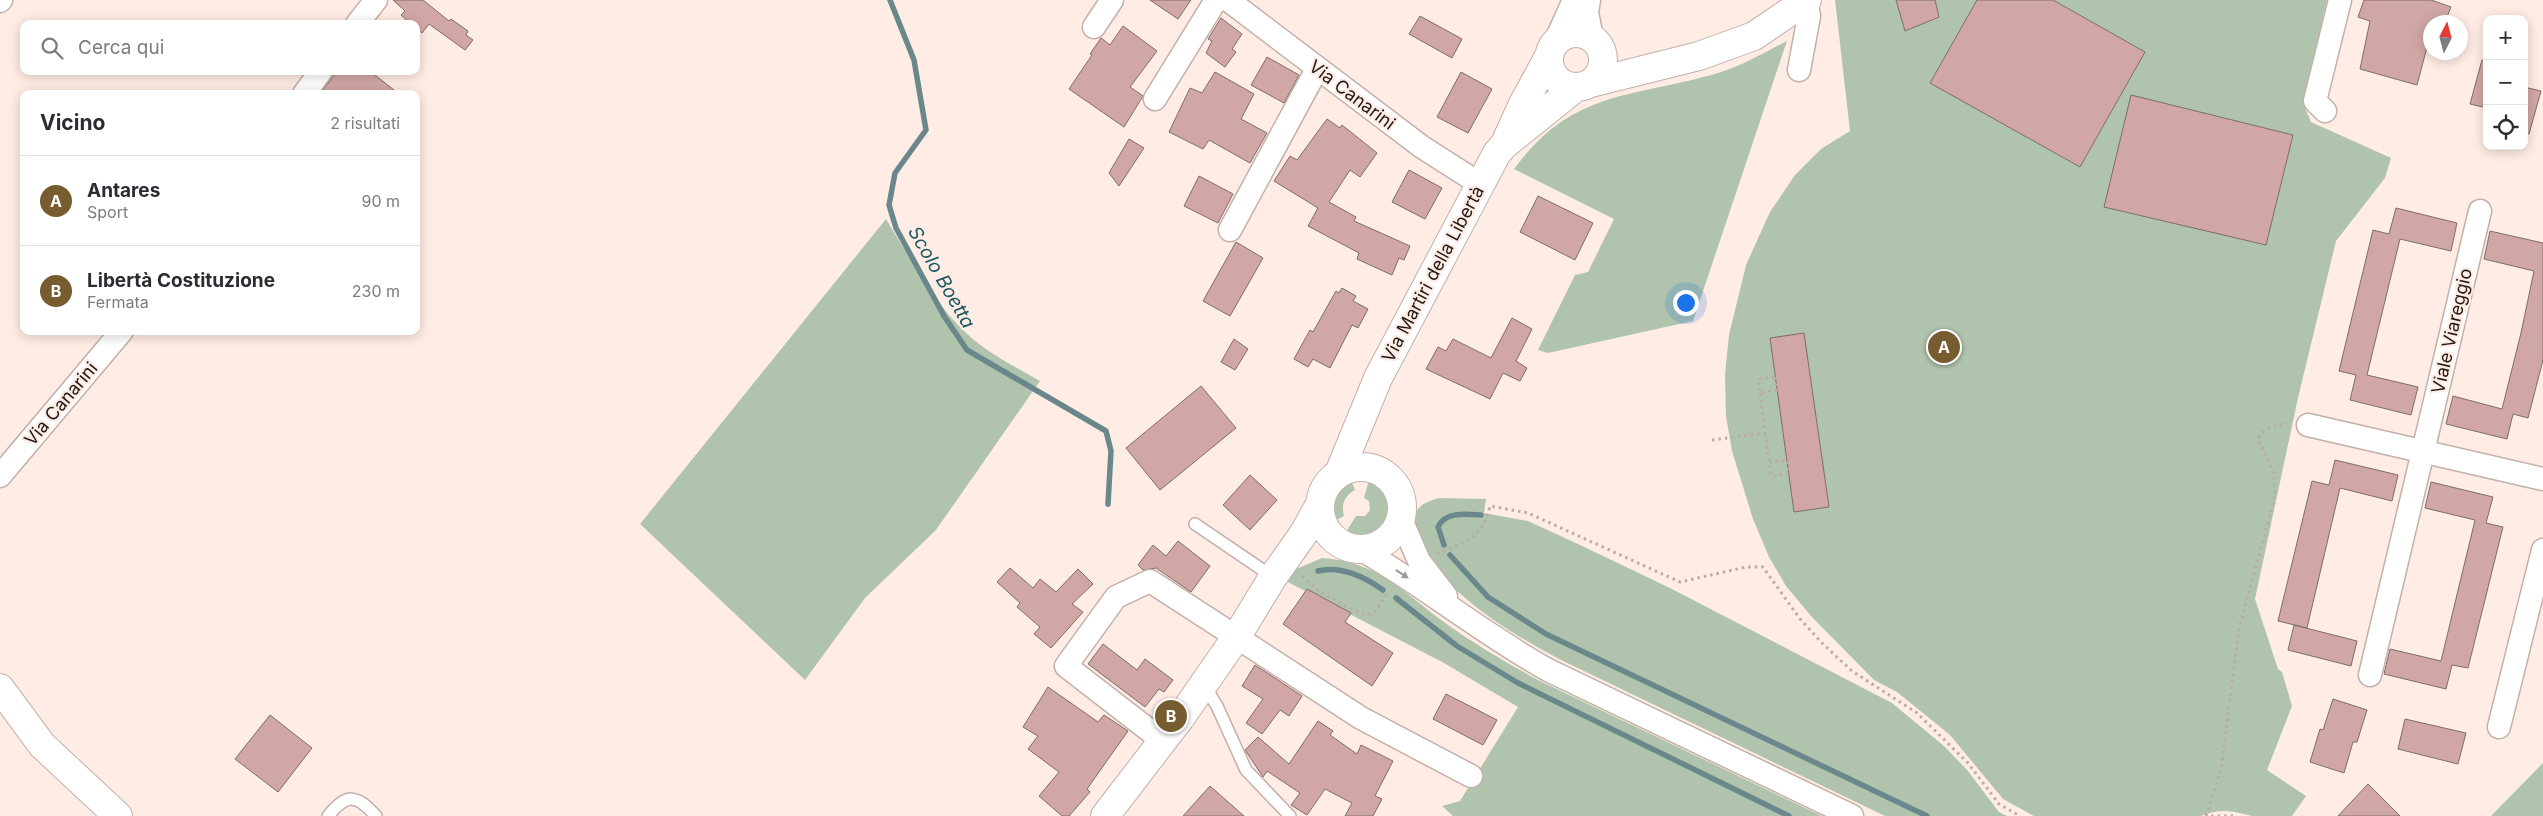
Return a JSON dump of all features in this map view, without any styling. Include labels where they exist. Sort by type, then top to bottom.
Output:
[{"type":"street","points":[[360,20],[376,0]]},
{"type":"street","points":[[1094,27],[1112,0]]},
{"type":"street","points":[[1155,98],[1216,0]]},
{"type":"street","name":"Via Canarini","points":[[1228,0],[1422,147],[1480,184]]},
{"type":"street","name":"Via Martiri della Libertà","points":[[1285,576],[1304,533],[1320,504],[1328,483],[1339,473],[1378,378],[1480,184],[1504,145],[1522,106],[1552,50],[1574,0]]},
{"type":"street","name":"Via Martiri della Libertà","points":[[1504,145],[1583,85],[1602,68],[1587,12],[1589,0]]},
{"type":"street","points":[[2325,111],[2316,101],[2340,0]]},
{"type":"street","points":[[1656,66],[1631,60],[1572,33],[1552,50],[1555,79],[1568,87],[1583,85],[1699,56],[1754,36],[1807,1],[1809,16],[1799,70]]},
{"type":"street","points":[[1230,230],[1317,69]]},
{"type":"street","points":[[307,90],[318,75]]},
{"type":"street","name":"Viale Viareggio","points":[[2370,674],[2480,211]]},
{"type":"street","name":"Via Canarini","points":[[0,476],[119,335]]},
{"type":"street","name":"Via Martiri della Libertà","points":[[1366,406],[1368,450],[1375,469]]},
{"type":"street","points":[[2308,425],[2543,479]]},
{"type":"street","points":[[1339,473],[1352,468],[1375,469],[1388,477],[1398,489],[1402,504],[1401,519],[1410,567]]},
{"type":"street","points":[[1320,504],[1324,525],[1349,546],[1410,567],[1465,618],[1510,649],[1548,670],[1852,816]]},
{"type":"street","name":"Via Martiri della Libertà","points":[[1105,816],[1163,741],[1237,636],[1285,576],[1300,553],[1349,546],[1375,547],[1388,539],[1401,519]]},
{"type":"street","points":[[2499,726],[2543,550]]},
{"type":"street","points":[[1163,741],[1066,666],[1116,597],[1150,582],[1237,636],[1361,718],[1470,776]]},
{"type":"street","points":[[0,688],[42,746],[118,816]]},
{"type":"lane","points":[[1195,524],[1285,576]]},
{"type":"lane","points":[[1204,684],[1246,770],[1290,816]]},
{"type":"lane","points":[[328,816],[343,801],[352,798],[361,800],[376,816]]},
{"type":"path","points":[[1760,393],[1777,390],[1775,377],[1758,379],[1765,433],[1769,462],[1771,476],[1789,474],[1787,460],[1769,462]]},
{"type":"path","points":[[2206,816],[2221,770],[2239,628],[2271,512],[2274,491],[2274,474],[2258,439],[2260,435],[2270,428],[2285,424],[2308,425]]},
{"type":"path","points":[[1712,440],[1765,433]]},
{"type":"path","points":[[1285,576],[1304,576],[1318,591],[1348,608],[1367,615],[1376,611],[1410,567],[1475,536],[1484,526],[1490,506],[1528,513],[1675,581],[1686,582],[1746,567],[1763,567],[1800,619],[1823,644],[1852,671],[1918,713],[1962,757],[1999,804],[2020,816]]},
{"type":"path","points":[[2212,816],[2236,816]]},
{"type":"green space","points":[[1835,0],[2327,0],[2303,103],[2311,122],[2391,158],[2385,178],[2336,241],[2298,398],[2255,599],[2278,669],[2282,672],[2292,706],[2267,770],[2306,796],[2292,816],[2252,816],[2226,811],[2201,816],[2034,816],[2003,799],[1950,735],[1897,692],[1874,680],[1811,616],[1786,586],[1769,557],[1753,519],[1732,451],[1726,416],[1725,375],[1729,335],[1746,265],[1770,212],[1795,175],[1821,149],[1850,131]]},
{"type":"green space","points":[[1787,41],[1693,321],[1548,353],[1538,350],[1575,275],[1588,272],[1614,219],[1514,169],[1536,143],[1559,124],[1582,110],[1606,100],[1631,93],[1727,70],[1745,63]]},
{"type":"green space","points":[[886,219],[931,292],[963,330],[990,352],[1040,381],[936,530],[865,598],[805,680],[640,524]]},
{"type":"green space","points":[[1351,480],[1355,490],[1344,501],[1344,516],[1335,521],[1333,508],[1335,497],[1341,488]]},
{"type":"green space","points":[[1369,480],[1381,489],[1388,499],[1389,510],[1387,520],[1381,529],[1371,534],[1360,536],[1346,532],[1356,516],[1365,516],[1370,510],[1369,501],[1364,498]]},
{"type":"green space","points":[[1439,498],[1486,499],[1484,513],[1528,521],[1578,544],[1672,589],[1892,703],[1944,746],[1968,771],[1999,812],[2007,816],[1885,816],[1539,648],[1497,622],[1458,592],[1428,554],[1418,533],[1415,520],[1416,514],[1421,506]]},
{"type":"green space","points":[[1322,558],[1342,561],[1375,573],[1390,581],[1459,632],[1536,679],[1822,816],[1453,816],[1442,806],[1460,801],[1518,707],[1444,663],[1282,579],[1294,570]]},
{"type":"green space","points":[[2543,763],[2543,816],[2491,816]]},
{"type":"building","points":[[393,0],[423,0],[449,21],[451,19],[468,31],[466,35],[473,40],[465,50],[429,24],[422,33],[420,31],[420,20],[407,20],[401,15],[405,11]]},
{"type":"building","points":[[1150,0],[1191,0],[1178,19]]},
{"type":"building","points":[[1896,0],[1935,0],[1939,17],[1905,31]]},
{"type":"building","points":[[1977,0],[2053,0],[2145,52],[2080,167],[1930,83]]},
{"type":"building","points":[[2364,0],[2431,0],[2451,7],[2448,15],[2423,15],[2424,60],[2417,85],[2360,69],[2370,21],[2358,17]]},
{"type":"building","points":[[1420,16],[1462,39],[1452,58],[1409,34]]},
{"type":"building","points":[[1221,18],[1242,34],[1232,49],[1236,52],[1225,67],[1206,53],[1212,41],[1208,39]]},
{"type":"building","points":[[1123,26],[1157,51],[1130,87],[1143,96],[1124,127],[1069,89],[1101,38],[1110,45]]},
{"type":"building","points":[[1267,57],[1299,75],[1284,103],[1251,85]]},
{"type":"building","points":[[2482,60],[2483,60],[2483,107],[2470,104]]},
{"type":"building","points":[[1215,72],[1254,94],[1241,119],[1267,133],[1250,163],[1209,140],[1203,149],[1169,132],[1190,88],[1202,93]]},
{"type":"building","points":[[1461,72],[1492,89],[1468,133],[1437,117]]},
{"type":"building","points":[[334,75],[375,75],[394,90],[323,90]]},
{"type":"building","points":[[2528,88],[2541,91],[2528,134]]},
{"type":"building","points":[[2131,95],[2293,135],[2266,245],[2104,207]]},
{"type":"building","points":[[1327,119],[1340,128],[1342,125],[1377,153],[1360,177],[1350,170],[1329,202],[1356,217],[1354,221],[1410,246],[1404,260],[1399,258],[1392,275],[1357,259],[1359,253],[1308,226],[1318,208],[1274,181],[1290,156],[1297,160]]},
{"type":"building","points":[[1129,139],[1144,148],[1119,186],[1109,173]]},
{"type":"building","points":[[1409,170],[1442,188],[1425,219],[1392,202]]},
{"type":"building","points":[[1199,176],[1233,194],[1218,223],[1184,206]]},
{"type":"building","points":[[1538,196],[1593,223],[1575,260],[1520,232]]},
{"type":"building","points":[[2396,208],[2457,223],[2451,251],[2400,239],[2367,375],[2418,387],[2411,415],[2350,400],[2356,375],[2339,371],[2373,230],[2389,234]]},
{"type":"building","points":[[2490,231],[2543,243],[2543,360],[2528,418],[2513,414],[2507,439],[2446,424],[2453,396],[2502,409],[2521,333],[2534,271],[2484,259]]},
{"type":"building","points":[[1236,242],[1263,258],[1230,316],[1203,301]]},
{"type":"building","points":[[1342,288],[1356,296],[1353,301],[1368,309],[1358,328],[1352,325],[1330,368],[1313,359],[1308,367],[1294,359],[1310,330],[1313,332],[1336,291],[1339,293]]},
{"type":"building","points":[[1512,318],[1532,329],[1516,361],[1527,368],[1520,381],[1503,373],[1490,399],[1426,369],[1438,347],[1446,351],[1453,339],[1491,358]]},
{"type":"building","points":[[1804,333],[1829,507],[1794,512],[1770,338]]},
{"type":"building","points":[[1234,339],[1248,349],[1235,370],[1221,362]]},
{"type":"building","points":[[1201,386],[1236,428],[1160,490],[1126,448]]},
{"type":"building","points":[[2335,460],[2398,475],[2392,501],[2340,488],[2307,628],[2278,621],[2312,481],[2329,485]]},
{"type":"building","points":[[1250,475],[1277,500],[1250,530],[1223,505]]},
{"type":"building","points":[[2431,482],[2493,497],[2486,523],[2503,527],[2468,668],[2452,665],[2446,689],[2384,674],[2390,649],[2441,661],[2475,520],[2425,508]]},
{"type":"building","points":[[1178,541],[1210,566],[1191,592],[1156,568],[1143,570],[1138,565],[1153,545],[1166,556]]},
{"type":"building","points":[[1010,568],[1033,588],[1040,579],[1056,592],[1078,569],[1093,584],[1072,604],[1083,612],[1051,648],[1034,634],[1040,627],[1017,607],[1020,603],[997,582]]},
{"type":"building","points":[[1307,589],[1351,613],[1345,622],[1393,653],[1372,686],[1283,624]]},
{"type":"building","points":[[2294,625],[2357,641],[2351,666],[2288,650]]},
{"type":"building","points":[[1103,644],[1137,670],[1145,659],[1173,680],[1164,692],[1159,689],[1145,707],[1088,664]]},
{"type":"building","points":[[1255,665],[1302,696],[1289,716],[1280,710],[1262,734],[1246,723],[1263,699],[1242,686]]},
{"type":"building","points":[[1048,687],[1098,722],[1104,715],[1128,731],[1087,789],[1090,792],[1069,816],[1062,816],[1039,796],[1059,772],[1028,749],[1038,736],[1023,727]]},
{"type":"building","points":[[1446,694],[1497,720],[1483,745],[1433,719]]},
{"type":"building","points":[[2333,699],[2367,710],[2357,742],[2353,742],[2344,773],[2310,762],[2320,729],[2323,730]]},
{"type":"building","points":[[270,715],[312,748],[278,792],[235,759]]},
{"type":"building","points":[[2405,719],[2466,733],[2458,764],[2398,749]]},
{"type":"building","points":[[1318,721],[1333,731],[1330,735],[1357,754],[1361,745],[1393,761],[1375,796],[1382,799],[1373,816],[1345,816],[1352,803],[1325,789],[1307,815],[1291,805],[1300,793],[1267,771],[1263,777],[1245,750],[1258,737],[1289,764]]},
{"type":"building","points":[[2368,784],[2400,816],[2338,816]]},
{"type":"building","points":[[1210,786],[1244,816],[1183,816]]},
{"type":"waterway","name":"Scolo Boetta","points":[[890,0],[914,60],[926,130],[895,173],[889,205],[896,228],[944,316],[967,350],[1106,431],[1111,451],[1108,504]]},
{"type":"waterway","points":[[1444,545],[1438,527],[1441,522],[1451,516],[1481,515]]},
{"type":"waterway","points":[[1450,555],[1488,597],[1546,634],[1927,816]]},
{"type":"waterway","points":[[1318,571],[1335,570],[1352,573],[1383,590]]},
{"type":"waterway","points":[[1396,598],[1457,646],[1518,683],[1789,816]]},
{"type":"place","name":"Antares","points":[[1944,347]]},
{"type":"place","name":"Libertà Costituzione","points":[[1171,716]]}]
